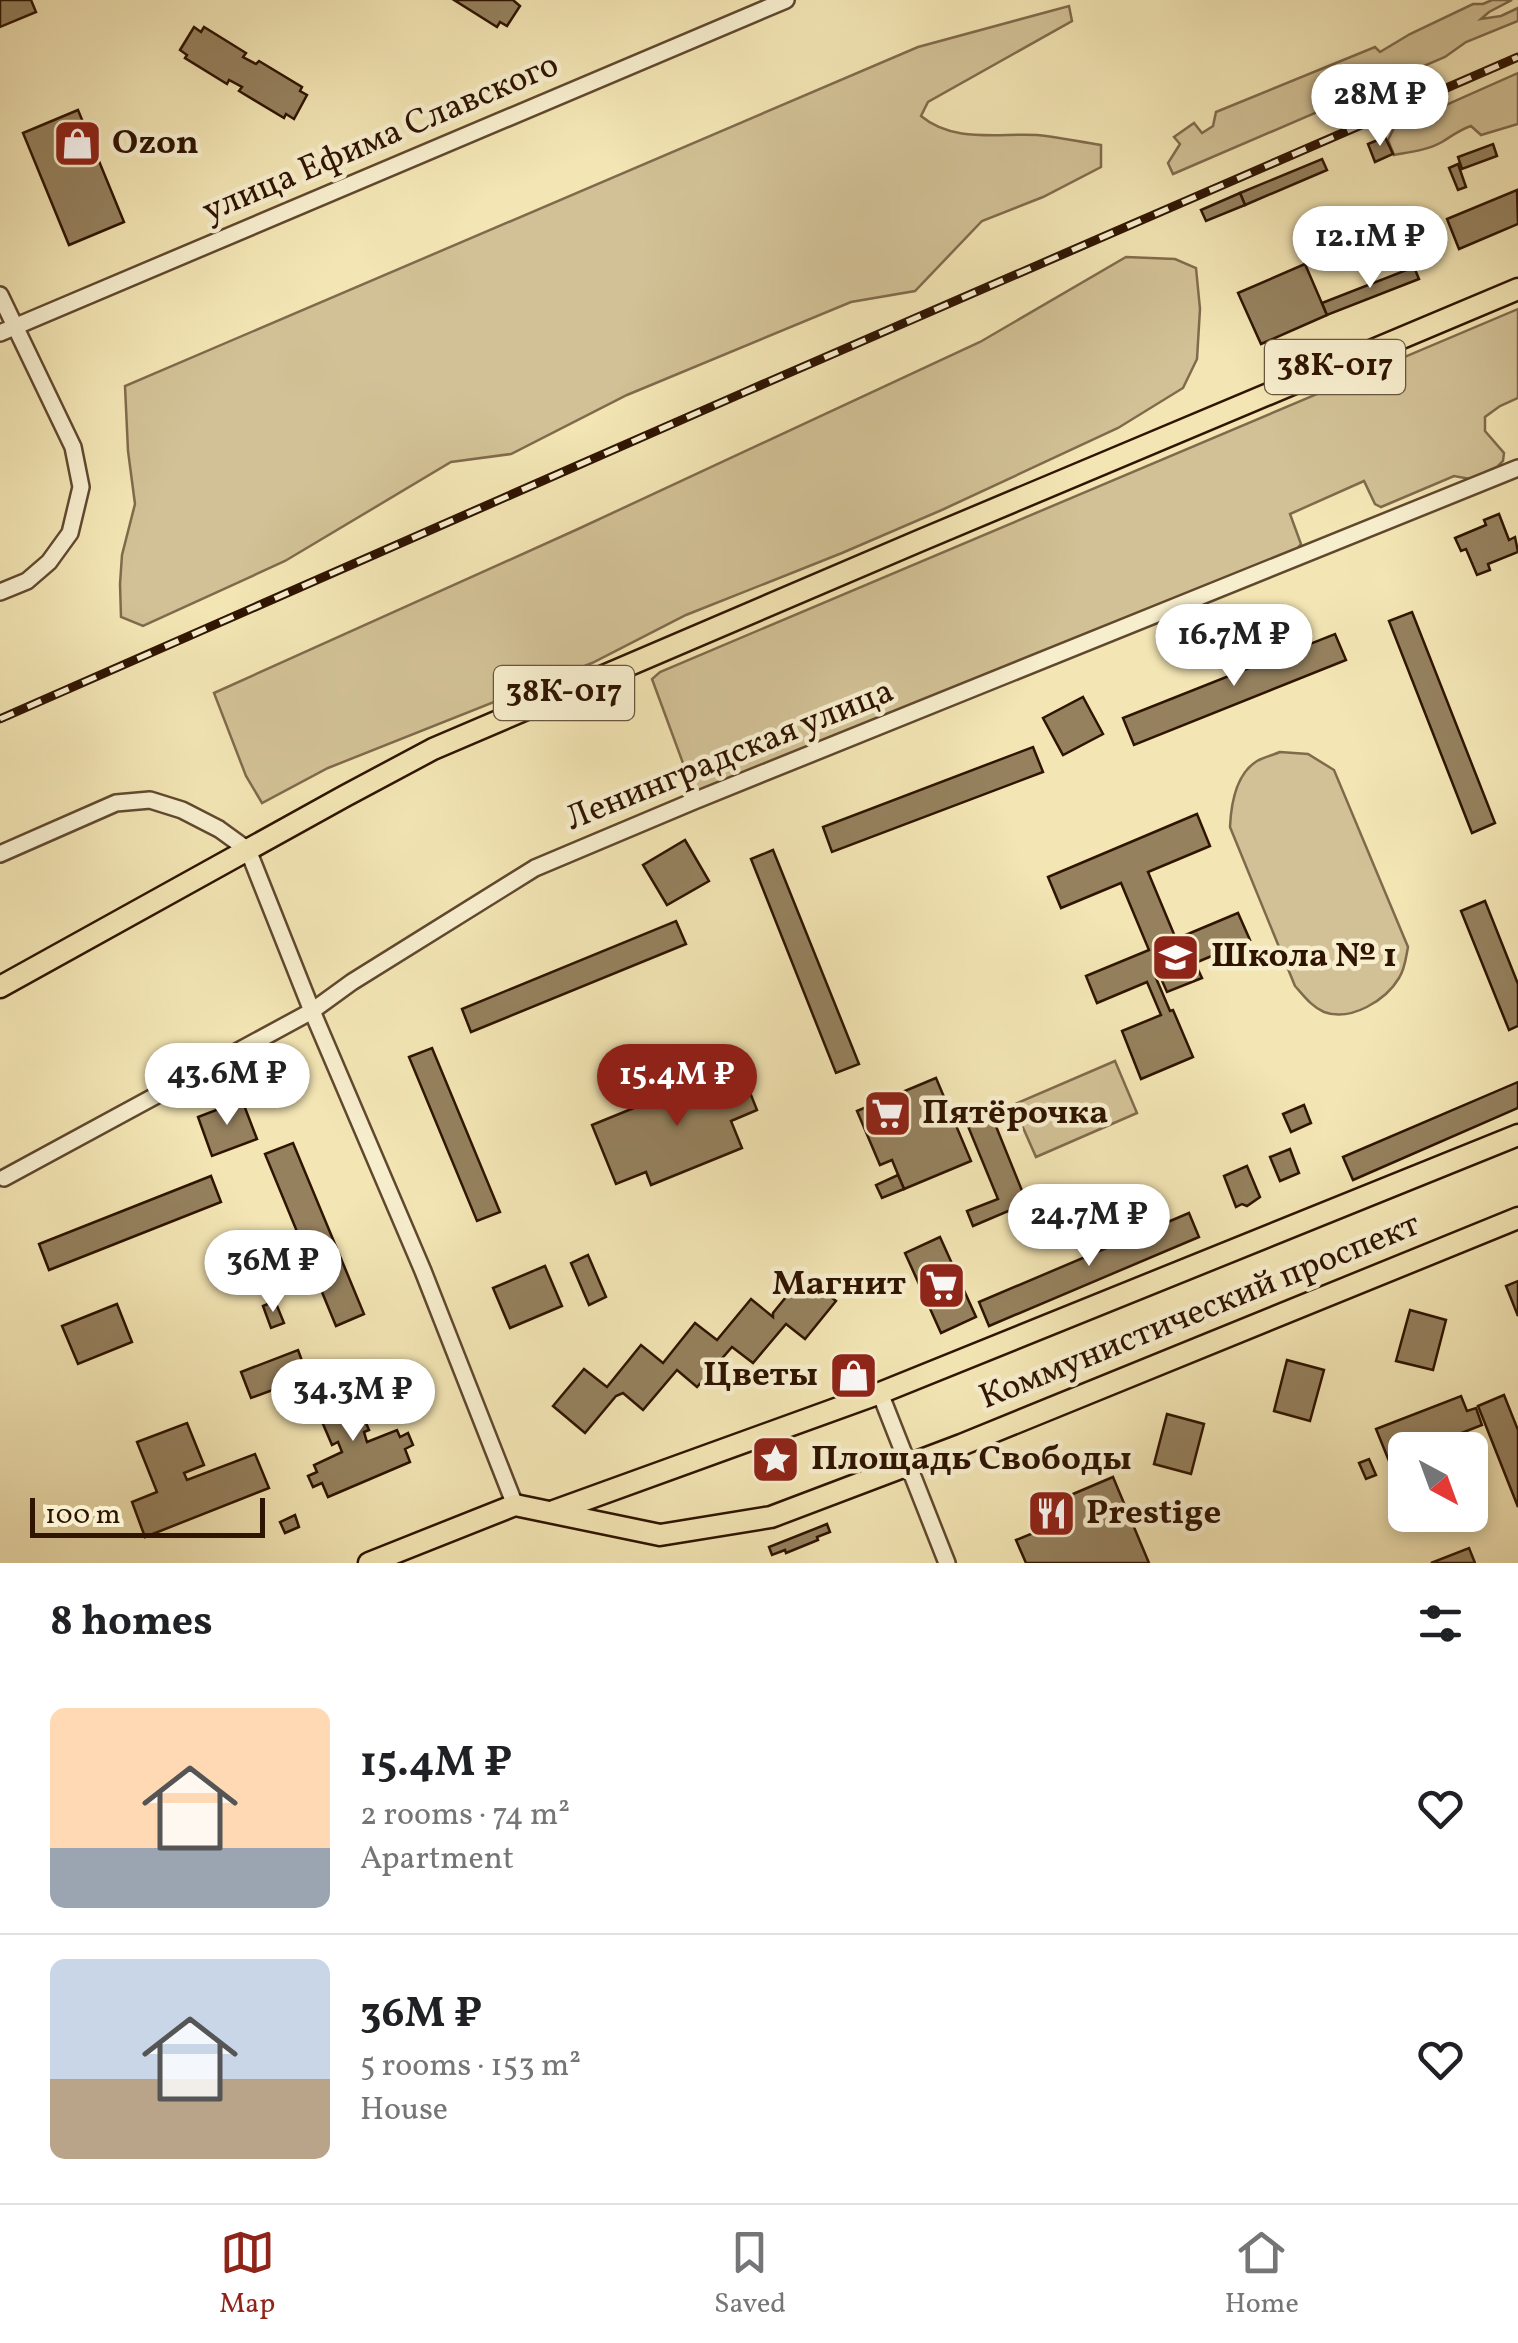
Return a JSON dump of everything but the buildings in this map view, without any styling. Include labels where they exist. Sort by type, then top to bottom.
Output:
[{"type":"main road","name":"38К-017","points":[[0,987],[433,749],[1518,289]]},
{"type":"main road","name":"Коммунистический проспект","points":[[552,1512],[880,1394],[1518,1136]]},
{"type":"main road","name":"Коммунистический проспект","points":[[515,1505],[660,1535],[771,1516],[907,1466],[1518,1218]]},
{"type":"main road","points":[[369,1563],[515,1505]]},
{"type":"street","name":"улица Ефима Славского","points":[[7,330],[786,0]]},
{"type":"street","points":[[0,296],[7,330],[46,388],[73,446],[81,487],[70,533],[49,562],[27,581],[0,592]]},
{"type":"street","name":"Ленинградская улица","points":[[4,1178],[312,1010],[536,868],[1518,468]]},
{"type":"street","points":[[0,854],[116,804],[150,800],[182,810],[248,850],[423,1270],[515,1505]]},
{"type":"street","points":[[880,1394],[947,1563]]},
{"type":"shaded area","points":[[1512,0],[1481,19],[1518,8],[1518,21],[1466,42],[1445,57],[1173,174],[1168,163],[1180,144],[1174,137],[1194,123],[1202,133],[1213,126],[1216,112],[1375,47],[1380,52],[1473,4]]},
{"type":"shaded area","points":[[1069,6],[1072,21],[928,102],[921,116],[961,133],[1037,135],[1101,145],[1101,167],[1043,197],[982,221],[915,291],[851,302],[627,395],[511,454],[451,462],[285,561],[143,626],[121,617],[122,555],[135,504],[125,386],[918,47]]},
{"type":"shaded area","points":[[1518,73],[1518,124],[1481,135],[1471,126],[1431,147],[1394,155],[1388,140],[1394,128]]},
{"type":"shaded area","points":[[1126,257],[1175,259],[1196,268],[1200,309],[1197,359],[1183,388],[1118,428],[944,509],[686,615],[592,663],[328,768],[262,803],[246,776],[214,693],[980,342]]},
{"type":"shaded area","points":[[1518,309],[1518,398],[1485,417],[1485,431],[1504,453],[1497,467],[1470,479],[1454,476],[1381,507],[1375,504],[1364,481],[1290,514],[1301,544],[1297,549],[694,793],[652,679],[660,672]]},
{"type":"shaded area","points":[[1280,752],[1308,754],[1334,770],[1408,947],[1403,971],[1393,986],[1367,1007],[1345,1014],[1324,1012],[1295,986],[1230,827],[1233,799],[1244,774],[1257,761]]},
{"type":"shaded area","points":[[1115,1061],[1137,1113],[1036,1157],[1013,1105]]},
{"type":"railway","points":[[0,719],[1518,57]]},
{"type":"place","name":"Ozon","points":[[77,144]]},
{"type":"place","name":"Школа № 1","points":[[1176,957]]},
{"type":"place","name":"Пятёрочка","points":[[887,1114]]},
{"type":"place","name":"Магнит","points":[[941,1285]]},
{"type":"place","name":"Цветы","points":[[853,1376]]},
{"type":"place","name":"Площадь Свободы","points":[[776,1460]]},
{"type":"place","name":"Prestige","points":[[1051,1514]]}]
